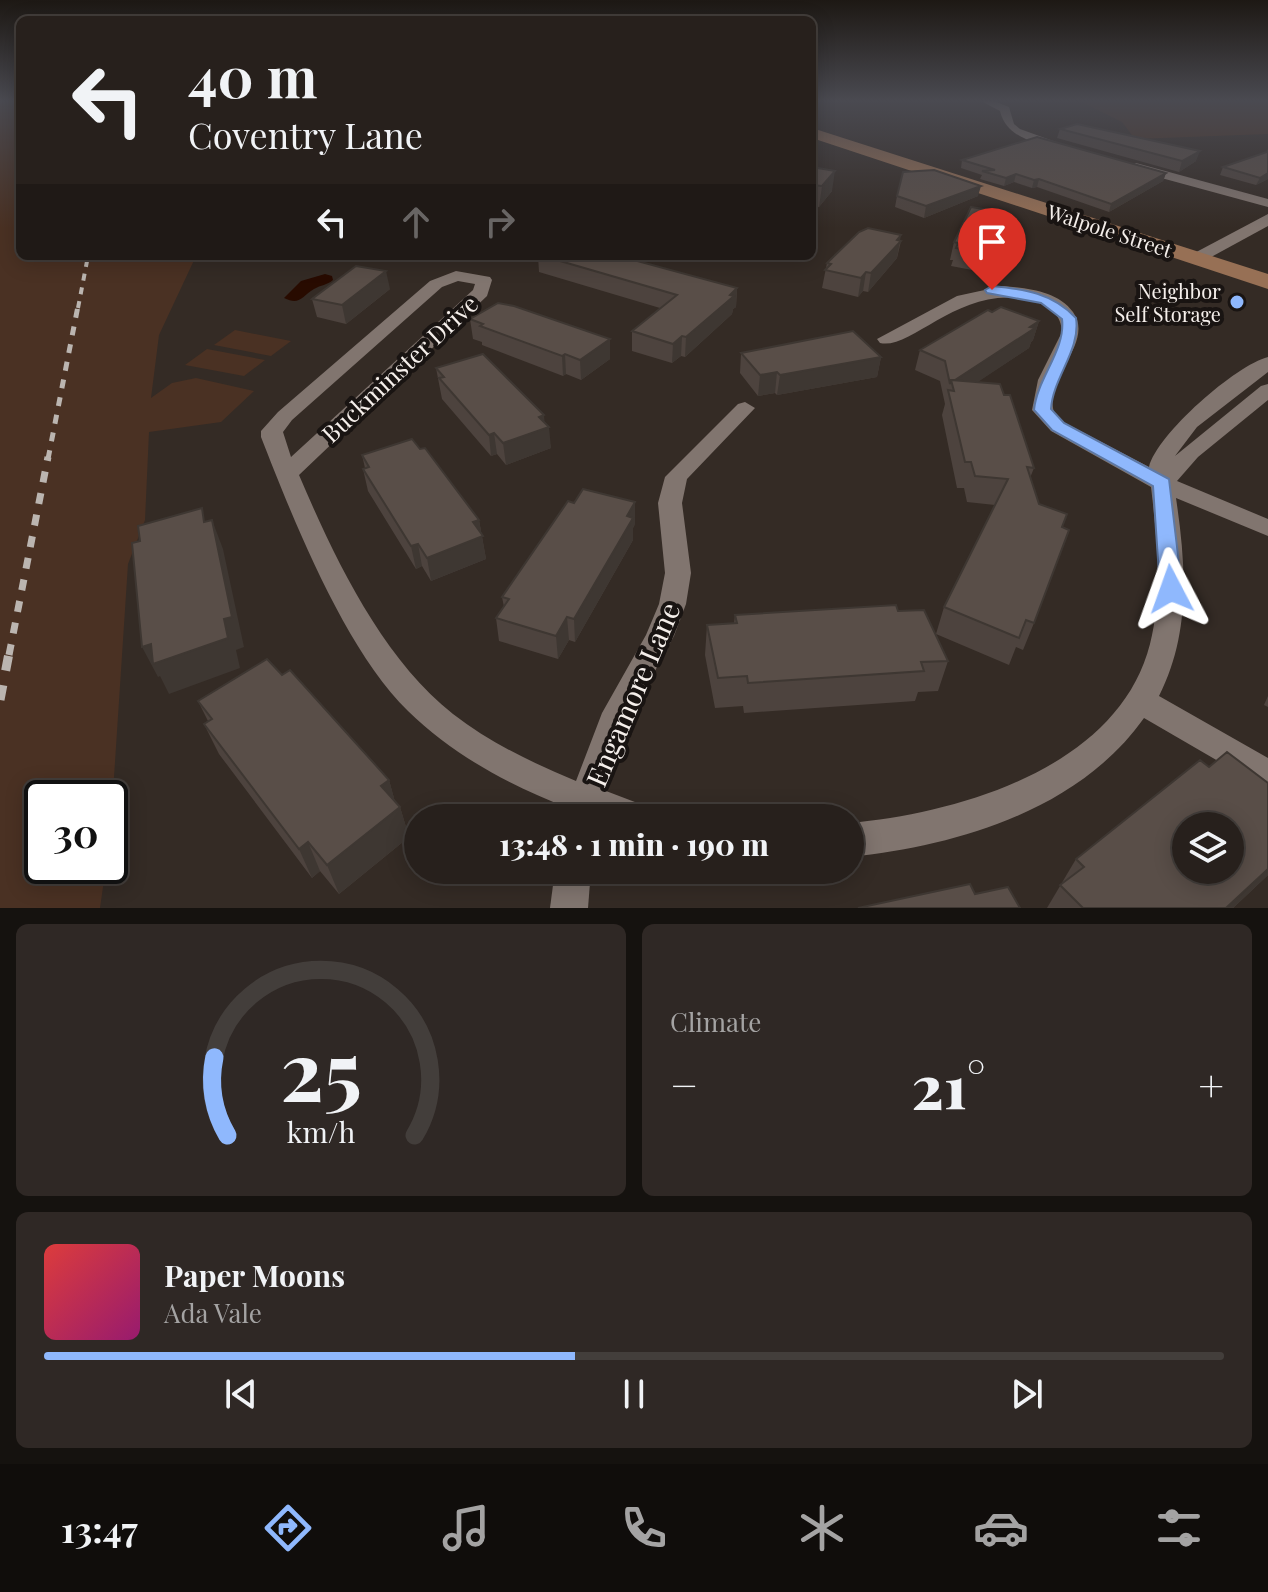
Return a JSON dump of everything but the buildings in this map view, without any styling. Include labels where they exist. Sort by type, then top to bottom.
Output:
[{"type":"main road","name":"Walpole Street","points":[[843,143],[1268,282]]},
{"type":"street","points":[[1056,143],[1077,150]]},
{"type":"street","points":[[1121,163],[1268,203]]},
{"type":"street","points":[[1195,258],[1268,219]]},
{"type":"street","name":"Buckminster Drive","points":[[287,473],[481,292],[484,280],[456,276],[436,284],[277,423],[272,437],[302,511],[376,648],[416,699],[443,724],[473,745],[576,804]]},
{"type":"street","points":[[886,339],[981,292],[1020,293],[1056,305],[1069,318],[1071,332],[1043,396],[1042,410],[1058,427],[1162,483],[1268,528]]},
{"type":"street","points":[[864,838],[953,823],[1024,796],[1093,751],[1120,727],[1141,701],[1154,677],[1169,619],[1171,589],[1160,465],[1168,443],[1268,363]]},
{"type":"street","points":[[1162,483],[1190,452],[1268,390]]},
{"type":"street","name":"Engamore Lane","points":[[587,804],[618,712],[658,642],[672,608],[678,575],[672,485],[676,477],[745,408]]},
{"type":"street","points":[[1141,701],[1268,775]]},
{"type":"street","points":[[569,908],[572,884]]},
{"type":"shaded area","points":[[0,143],[16,143],[16,260],[194,260],[159,335],[151,398],[172,383],[196,378],[254,391],[221,422],[149,432],[145,520],[128,564],[114,780],[24,780],[24,884],[103,884],[100,908],[0,908]]},
{"type":"shaded area","points":[[325,274],[332,276],[333,280],[297,301],[284,298],[301,281]]},
{"type":"shaded area","points":[[235,330],[291,341],[271,356],[214,345]]},
{"type":"shaded area","points":[[207,349],[265,360],[244,376],[185,365]]},
{"type":"railway","points":[[78,308],[87,260]]},
{"type":"railway","points":[[48,459],[78,306]]},
{"type":"railway","points":[[9,655],[48,457]]},
{"type":"railway","points":[[0,700],[9,653]]},
{"type":"place","name":"Neighbor Self Storage","points":[[1237,302]]},
{"type":"route","points":[[992,290],[1046,300],[1064,311],[1069,318],[1071,332],[1043,396],[1042,410],[1058,427],[1162,483],[1171,589]]}]
